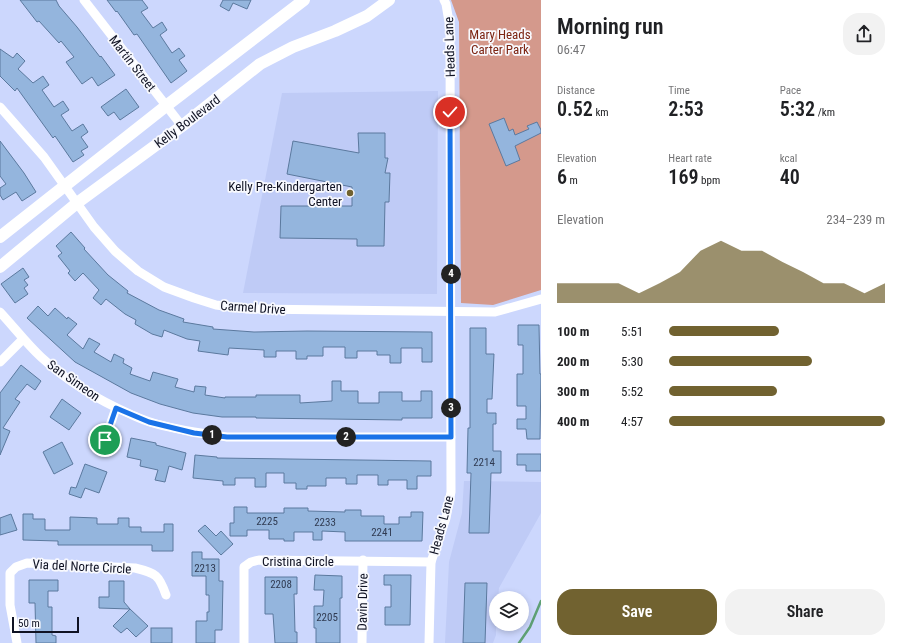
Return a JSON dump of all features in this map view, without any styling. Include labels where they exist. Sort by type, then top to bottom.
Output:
[{"type":"main road","name":"Kelly Boulevard","points":[[0,237],[166,106],[304,0]]},
{"type":"main road","name":"Kelly Boulevard","points":[[0,267],[77,204],[182,126],[260,64],[293,47],[335,31],[367,16],[389,0]]},
{"type":"street","name":"Martin Street","points":[[84,0],[182,126]]},
{"type":"street","name":"Heads Lane","points":[[429,643],[431,562],[446,518],[451,492],[450,28],[444,0]]},
{"type":"street","name":"Carmel Drive","points":[[0,106],[44,157],[94,227],[115,250],[138,271],[164,287],[216,305],[248,309],[495,312],[541,299]]},
{"type":"street","name":"San Simeon","points":[[0,312],[23,339],[62,375],[94,396],[116,408],[149,422],[194,433],[227,437],[451,437]]},
{"type":"street","points":[[0,362],[23,339]]},
{"type":"street","points":[[105,440],[116,408]]},
{"type":"street","name":"Cristina Circle","points":[[244,643],[244,567],[251,562],[259,560],[363,560],[431,562]]},
{"type":"street","name":"Davin Drive","points":[[362,643],[363,560]]},
{"type":"street","name":"Via del Norte Circle","points":[[17,643],[10,605],[10,573],[16,567],[27,564],[135,568],[150,572],[160,580],[166,595]]},
{"type":"shaded area","name":"Kelly Pre-Kindergarten Center","points":[[438,91],[437,294],[243,293],[282,93]]},
{"type":"shaded area","points":[[464,481],[541,482],[541,513],[499,591],[489,591],[489,631],[496,631],[493,643],[445,643],[449,562],[462,513]]},
{"type":"green space","name":"Mary Heads Carter Park","points":[[451,0],[541,0],[541,290],[493,305],[461,303],[459,22]]},
{"type":"building","points":[[20,0],[56,0],[59,6],[115,75],[98,86],[92,77],[82,84],[66,62],[74,57],[61,41],[59,43],[39,21],[37,22]]},
{"type":"building","points":[[107,0],[142,0],[148,8],[141,12],[153,28],[162,22],[167,30],[160,35],[172,53],[179,48],[185,56],[179,60],[187,71],[171,83],[137,34],[134,35]]},
{"type":"building","points":[[223,0],[251,0],[247,9],[233,3],[229,11],[220,6]]},
{"type":"building","points":[[0,49],[13,58],[17,53],[25,61],[18,69],[33,83],[43,76],[49,85],[42,90],[54,107],[63,101],[69,110],[61,115],[72,131],[83,124],[88,132],[81,137],[88,147],[81,151],[84,155],[73,162],[55,136],[53,138],[17,88],[15,91],[0,76]]},
{"type":"building","points":[[126,89],[139,107],[120,120],[114,112],[108,116],[101,107]]},
{"type":"building","points":[[504,118],[509,131],[513,129],[515,135],[529,129],[527,126],[537,122],[541,130],[541,133],[515,146],[520,160],[506,166],[489,124]]},
{"type":"building","points":[[358,133],[385,133],[385,158],[388,158],[385,173],[390,173],[389,202],[385,202],[384,246],[357,246],[357,239],[280,238],[281,206],[352,206],[352,187],[287,174],[293,141],[359,153]]},
{"type":"building","points":[[0,141],[36,192],[22,201],[16,192],[3,200],[0,195],[0,188],[6,184],[0,176]]},
{"type":"building","points":[[71,232],[85,248],[84,249],[108,275],[128,291],[127,293],[159,310],[184,319],[183,322],[213,327],[213,329],[254,332],[432,332],[432,362],[422,362],[422,348],[401,348],[401,363],[390,363],[390,355],[377,355],[377,351],[357,351],[357,358],[345,358],[345,347],[323,347],[323,356],[307,356],[307,359],[296,359],[296,351],[276,351],[276,357],[264,357],[264,350],[229,348],[228,355],[198,351],[200,341],[187,339],[164,330],[162,337],[152,334],[135,324],[136,320],[125,314],[106,299],[101,305],[93,298],[99,290],[83,273],[75,281],[68,273],[70,271],[58,256],[62,253],[56,246]]},
{"type":"building","points":[[23,268],[29,277],[24,280],[28,285],[24,288],[28,294],[15,303],[1,284]]},
{"type":"building","points":[[38,306],[48,316],[55,308],[67,319],[68,317],[77,324],[67,335],[83,349],[89,338],[100,344],[94,352],[111,362],[114,354],[124,359],[123,363],[132,368],[130,374],[150,381],[153,372],[178,379],[175,387],[194,392],[195,386],[206,387],[205,395],[225,398],[256,397],[256,395],[300,395],[300,403],[332,401],[332,381],[341,381],[341,391],[358,391],[358,403],[379,403],[379,392],[402,392],[402,401],[421,401],[421,391],[432,391],[432,418],[402,418],[402,420],[222,417],[193,413],[160,404],[131,393],[75,362],[27,318]]},
{"type":"building","points":[[518,325],[539,325],[541,374],[540,439],[527,439],[526,429],[517,429],[517,419],[526,419],[526,406],[517,406],[517,374],[523,374],[523,345],[518,345]]},
{"type":"building","points":[[470,328],[486,328],[486,354],[494,354],[492,399],[487,399],[487,413],[496,413],[496,424],[493,424],[493,451],[501,451],[501,473],[491,473],[489,533],[469,533],[471,473],[467,473],[468,428],[470,428]]},
{"type":"building","points":[[21,365],[41,381],[35,390],[27,384],[15,399],[20,402],[3,428],[10,431],[0,455],[0,393]]},
{"type":"building","points":[[62,399],[81,413],[69,430],[50,417]]},
{"type":"building","points":[[131,438],[156,443],[156,445],[186,453],[182,470],[169,466],[165,482],[155,480],[158,470],[140,466],[141,460],[127,457]]},
{"type":"building","points":[[62,442],[73,464],[54,474],[43,452]]},
{"type":"building","points":[[517,454],[541,454],[541,471],[526,471],[526,465],[517,465]]},
{"type":"building","points":[[195,455],[217,458],[431,461],[431,476],[417,476],[417,489],[407,489],[407,480],[388,480],[388,485],[378,485],[378,475],[357,475],[357,484],[346,484],[346,478],[326,478],[326,486],[307,486],[307,489],[296,489],[296,483],[284,483],[284,473],[266,473],[266,487],[255,487],[255,478],[235,478],[235,485],[223,485],[223,481],[193,478]]},
{"type":"building","points":[[85,464],[107,472],[99,493],[85,488],[81,498],[69,494],[71,487],[76,488]]},
{"type":"building","points":[[234,507],[247,507],[247,513],[284,513],[284,508],[308,508],[308,511],[345,512],[345,510],[361,510],[361,516],[384,516],[384,524],[399,524],[399,517],[411,517],[411,512],[423,512],[422,541],[345,541],[345,532],[322,531],[322,540],[313,540],[313,532],[294,532],[294,541],[269,539],[269,530],[247,530],[247,536],[230,536],[230,523],[234,523]]},
{"type":"building","points":[[11,514],[17,530],[0,535],[0,518]]},
{"type":"building","points":[[23,514],[33,514],[33,519],[45,519],[45,530],[70,530],[70,517],[97,518],[97,524],[118,524],[118,518],[129,518],[129,527],[141,527],[141,532],[164,532],[164,524],[173,524],[173,551],[152,551],[152,545],[58,545],[58,541],[23,540]]},
{"type":"building","points":[[205,525],[216,536],[221,531],[233,544],[221,555],[198,531]]},
{"type":"building","points":[[192,552],[202,552],[202,559],[219,559],[219,581],[223,581],[222,630],[215,630],[215,643],[196,643],[196,621],[207,621],[207,612],[209,612],[209,595],[206,595],[206,576],[192,576]]},
{"type":"building","points":[[315,575],[342,576],[342,598],[340,598],[340,643],[316,643],[314,606],[323,606],[324,590],[314,590]]},
{"type":"building","points":[[384,575],[411,575],[410,625],[385,625],[385,607],[391,607],[391,585],[384,585]]},
{"type":"building","points":[[265,577],[297,577],[297,594],[294,594],[295,632],[297,632],[297,643],[275,643],[273,614],[265,614]]},
{"type":"building","points":[[29,580],[58,580],[58,591],[48,591],[48,607],[52,607],[52,635],[56,636],[56,643],[36,643],[35,603],[29,603]]},
{"type":"building","points":[[109,581],[124,581],[124,602],[130,609],[99,608],[99,597],[109,597]]},
{"type":"building","points":[[465,583],[487,583],[485,643],[463,643]]},
{"type":"building","points":[[130,609],[148,626],[136,637],[127,628],[121,633],[113,626]]},
{"type":"building","points":[[151,628],[172,628],[172,643],[151,643]]},
{"type":"waterway","points":[[519,643],[530,627],[541,601]]},
{"type":"place","name":"Kelly Pre-Kindergarten Center","points":[[350,193]]},
{"type":"route","points":[[105,440],[116,408],[149,422],[194,433],[227,437],[451,437],[450,112]]}]
